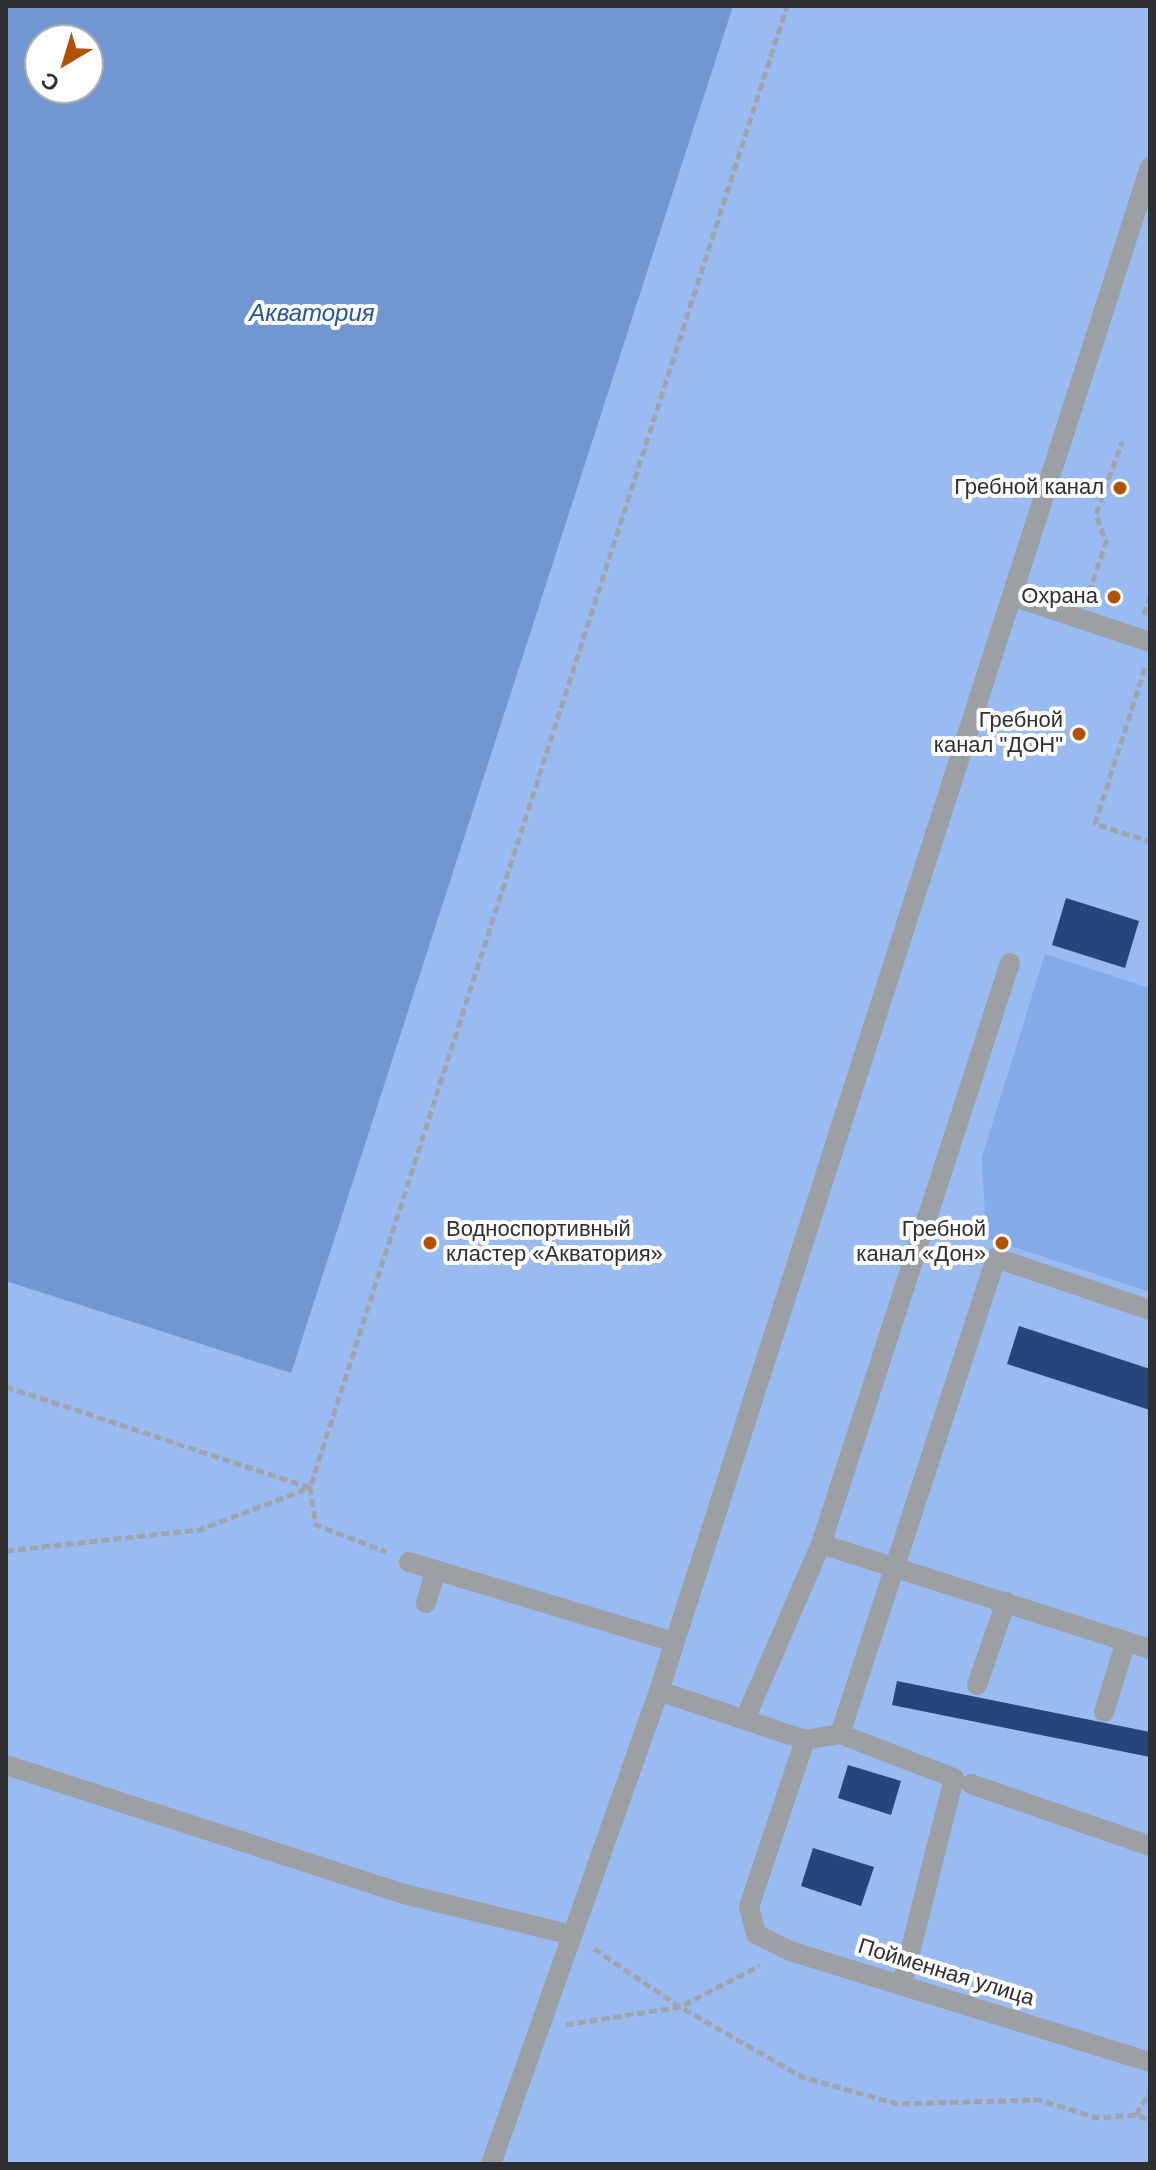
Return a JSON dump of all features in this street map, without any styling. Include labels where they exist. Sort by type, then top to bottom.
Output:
[{"type":"street","points":[[491,2164],[659,1691],[1150,167]]},
{"type":"street","points":[[1012,596],[1150,642]]},
{"type":"street","points":[[745,1719],[821,1544],[1010,963]]},
{"type":"street","points":[[840,1734],[996,1258],[1150,1310]]},
{"type":"street","points":[[821,1544],[1150,1649]]},
{"type":"street","points":[[409,1562],[674,1642]]},
{"type":"street","points":[[426,1603],[436,1570]]},
{"type":"street","points":[[977,1685],[1006,1602]]},
{"type":"street","points":[[1104,1712],[1126,1641]]},
{"type":"street","points":[[659,1691],[805,1740],[840,1734],[954,1778],[902,1984]]},
{"type":"street","name":"Пойменная улица","points":[[805,1740],[749,1907],[756,1934],[790,1951],[1150,2062]]},
{"type":"street","points":[[6,1765],[404,1894],[572,1935]]},
{"type":"street","points":[[971,1784],[1150,1846]]},
{"type":"path","points":[[409,1562],[316,1525],[310,1488],[787,6]]},
{"type":"path","points":[[1080,619],[1106,542],[1096,514],[1122,442]]},
{"type":"path","points":[[1147,663],[1095,824],[1150,842]]},
{"type":"path","points":[[6,1387],[310,1488]]},
{"type":"path","points":[[6,1551],[199,1530],[310,1488]]},
{"type":"path","points":[[572,1935],[680,2007],[802,2077],[897,2104],[1038,2100],[1097,2118],[1136,2115],[1150,2120]]},
{"type":"path","points":[[540,2029],[680,2007],[790,1951]]},
{"type":"path","points":[[1136,2115],[1150,2092]]},
{"type":"shaded area","name":"Водноспортивный кластер «Акватория»","points":[[6,6],[1150,6],[1150,2164],[6,2164]]},
{"type":"shaded area","points":[[1045,954],[1150,988],[1150,1292],[986,1238],[982,1157]]},
{"type":"water","name":"Акватория","points":[[6,6],[733,6],[291,1373],[6,1281]]},
{"type":"building","name":"Охрана","points":[[1110,588],[1122,592],[1118,606],[1106,602]]},
{"type":"building","points":[[1066,898],[1139,921],[1125,968],[1052,945]]},
{"type":"building","points":[[1019,1326],[1150,1369],[1150,1410],[1007,1364]]},
{"type":"building","points":[[897,1681],[1150,1732],[1150,1757],[892,1705]]},
{"type":"building","points":[[848,1765],[901,1781],[891,1815],[838,1798]]},
{"type":"building","points":[[813,1848],[874,1867],[861,1906],[801,1886]]},
{"type":"place","name":"Гребной канал","points":[[1120,488]]},
{"type":"place","name":"Охрана","points":[[1114,597]]},
{"type":"place","name":"Гребной канал \"ДОН\"","points":[[1079,734]]},
{"type":"place","name":"Водноспортивный кластер «Акватория»","points":[[430,1243]]},
{"type":"place","name":"Гребной канал «Дон»","points":[[1002,1243]]}]
